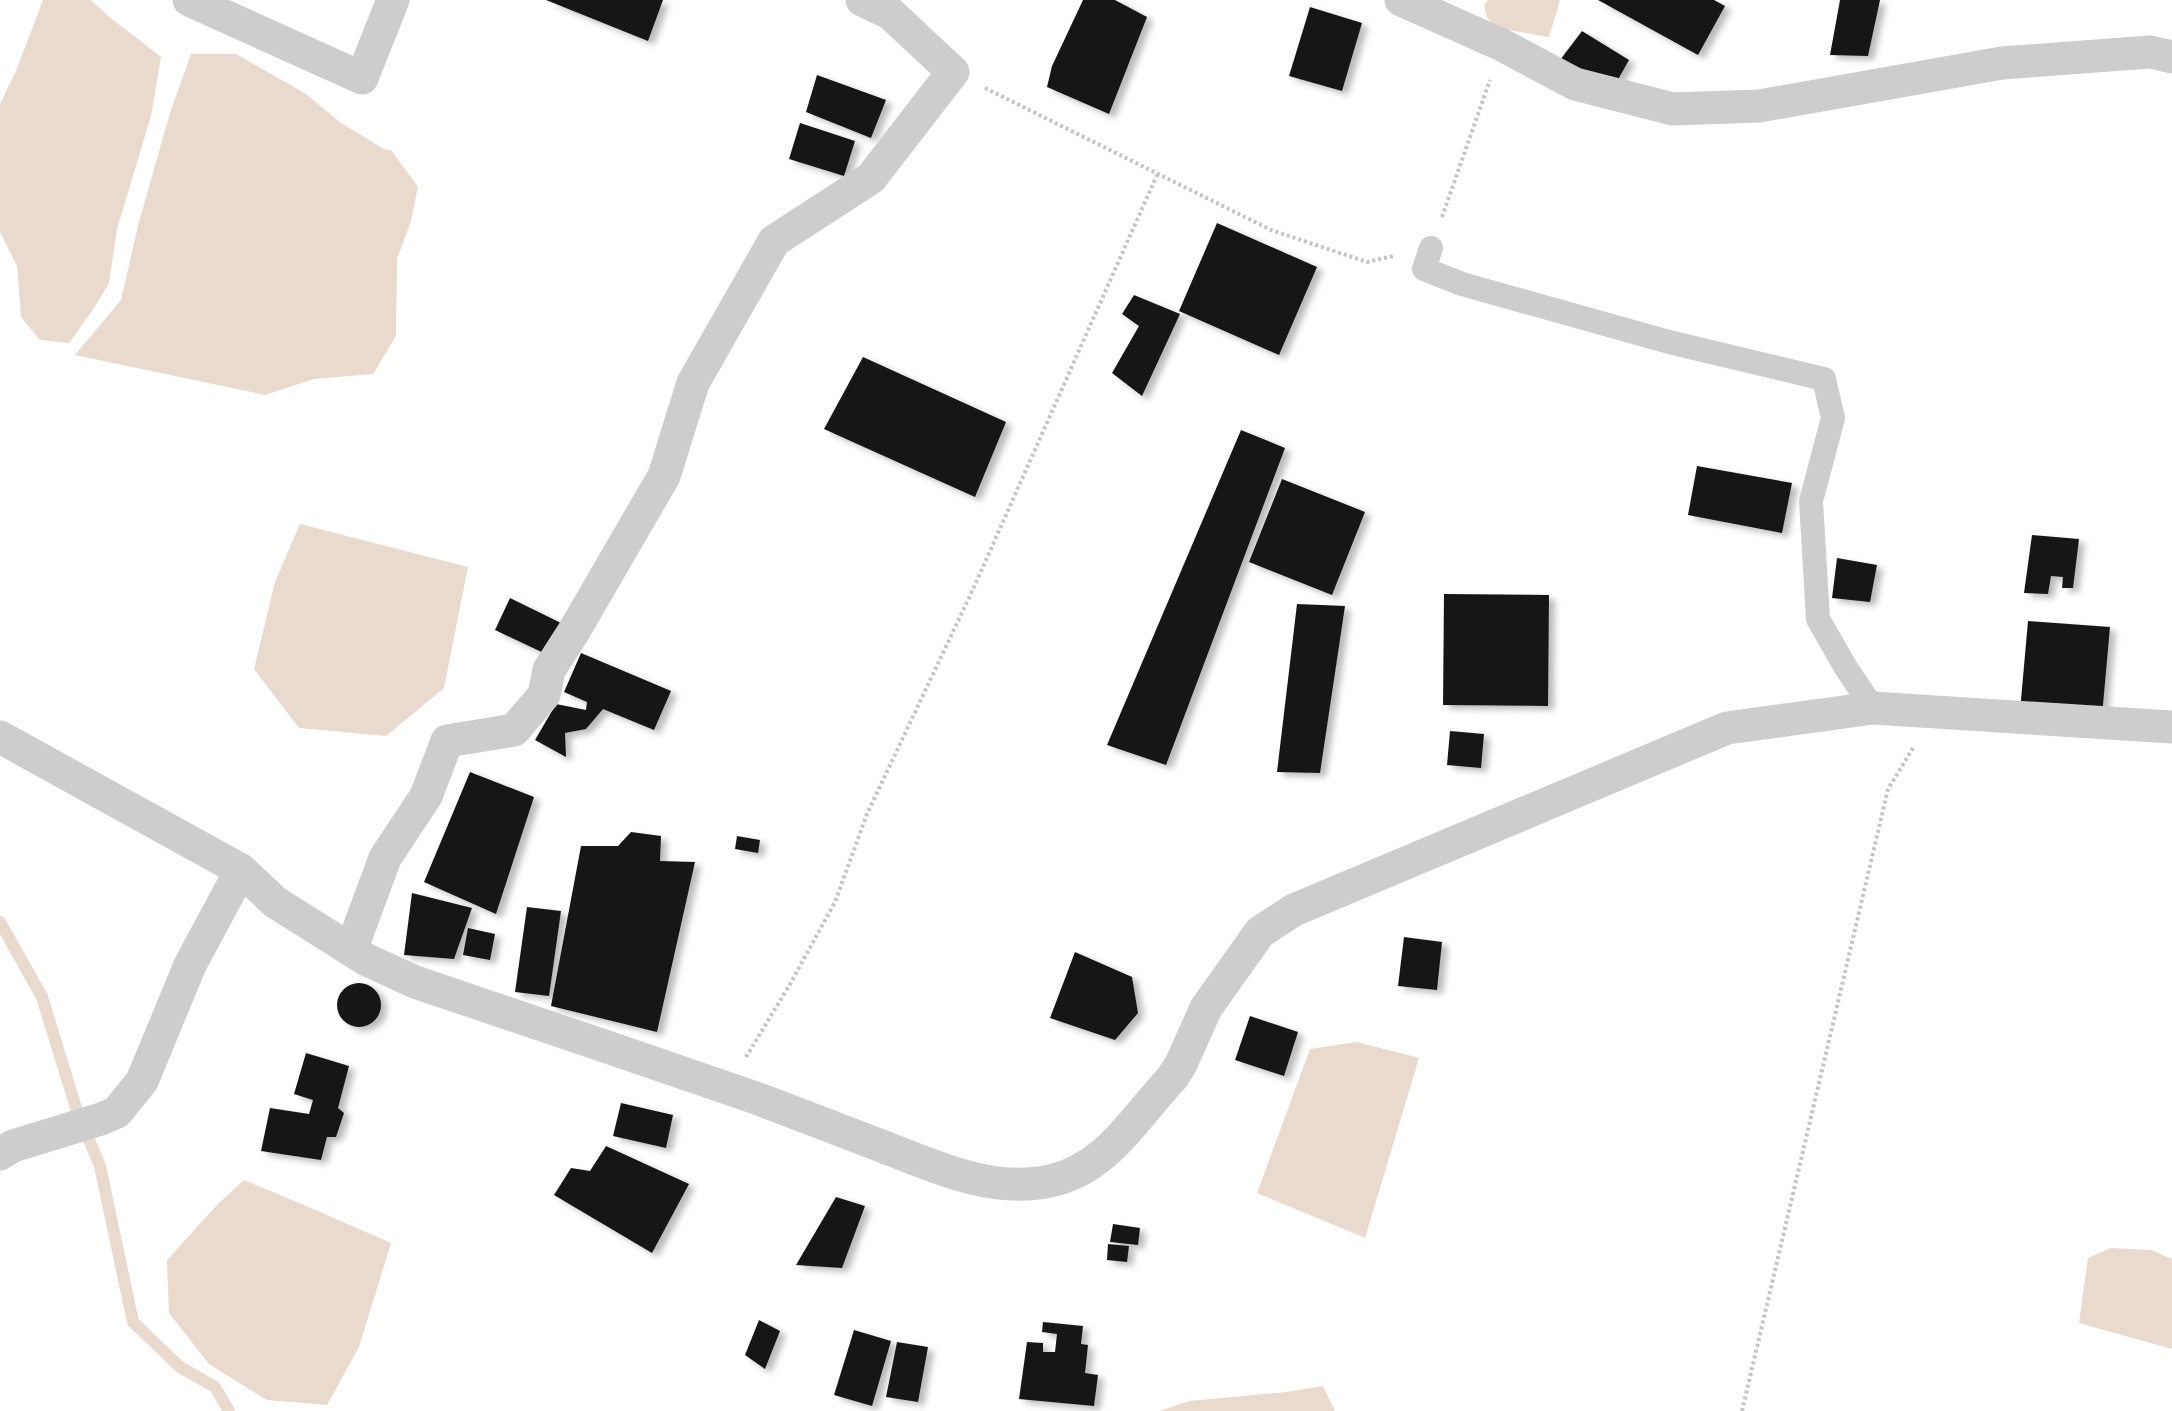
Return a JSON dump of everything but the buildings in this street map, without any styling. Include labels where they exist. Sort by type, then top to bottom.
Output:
[{"type":"street","points":[[189,0],[362,78],[393,0]]},
{"type":"street","points":[[351,950],[385,858],[426,796],[447,741],[514,730],[544,695],[549,670],[664,476],[693,383],[774,241],[871,178],[953,72],[891,14],[862,0]]},
{"type":"street","points":[[1401,0],[1502,45],[1575,84],[1674,109],[1759,106],[2002,63],[2150,52],[2172,57]]},
{"type":"street","points":[[0,736],[241,870],[275,902],[367,960],[415,982],[756,1098],[934,1167],[979,1180],[1018,1184],[1051,1181],[1078,1171],[1105,1154],[1172,1078],[1206,1008],[1260,932],[1294,910],[1727,728],[1873,708],[2172,727]]},
{"type":"street","points":[[0,1154],[13,1146],[117,1112],[142,1081],[190,965],[241,870]]},
{"type":"lane","points":[[1431,248],[1424,269],[1462,284],[1669,342],[1824,379],[1833,418],[1811,501],[1818,619],[1846,668],[1873,708]]},
{"type":"path","points":[[953,72],[1271,230],[1366,262],[1431,248],[1502,45]]},
{"type":"path","points":[[756,1098],[742,1062],[789,986],[835,902],[867,814],[974,587],[1157,175]]},
{"type":"path","points":[[1742,1411],[1888,789],[1935,712]]},
{"type":"shaded area","points":[[43,0],[91,0],[161,57],[151,116],[117,229],[109,283],[69,343],[40,340],[21,317],[17,266],[0,232],[0,104],[16,71]]},
{"type":"shaded area","points":[[1488,0],[1560,0],[1549,37],[1496,28],[1487,17],[1484,6]]},
{"type":"shaded area","points":[[191,54],[236,54],[306,94],[341,123],[384,149],[391,150],[418,187],[411,221],[397,259],[396,336],[373,374],[314,379],[265,395],[75,355],[121,300],[139,222],[170,113]]},
{"type":"shaded area","points":[[300,524],[468,567],[444,688],[386,736],[299,728],[254,669],[275,582]]},
{"type":"shaded area","points":[[1357,1042],[1419,1058],[1365,1238],[1257,1193],[1310,1049]]},
{"type":"shaded area","points":[[244,1180],[391,1243],[359,1347],[327,1405],[267,1400],[209,1364],[169,1313],[167,1260],[218,1204]]},
{"type":"shaded area","points":[[2111,1248],[2151,1250],[2172,1259],[2172,1349],[2079,1323],[2088,1258]]},
{"type":"shaded area","points":[[1323,1386],[1335,1411],[1160,1411],[1189,1401],[1286,1392]]},
{"type":"waterway","points":[[0,922],[42,997],[77,1111],[100,1166],[133,1322],[180,1367],[215,1387],[229,1411]]}]
